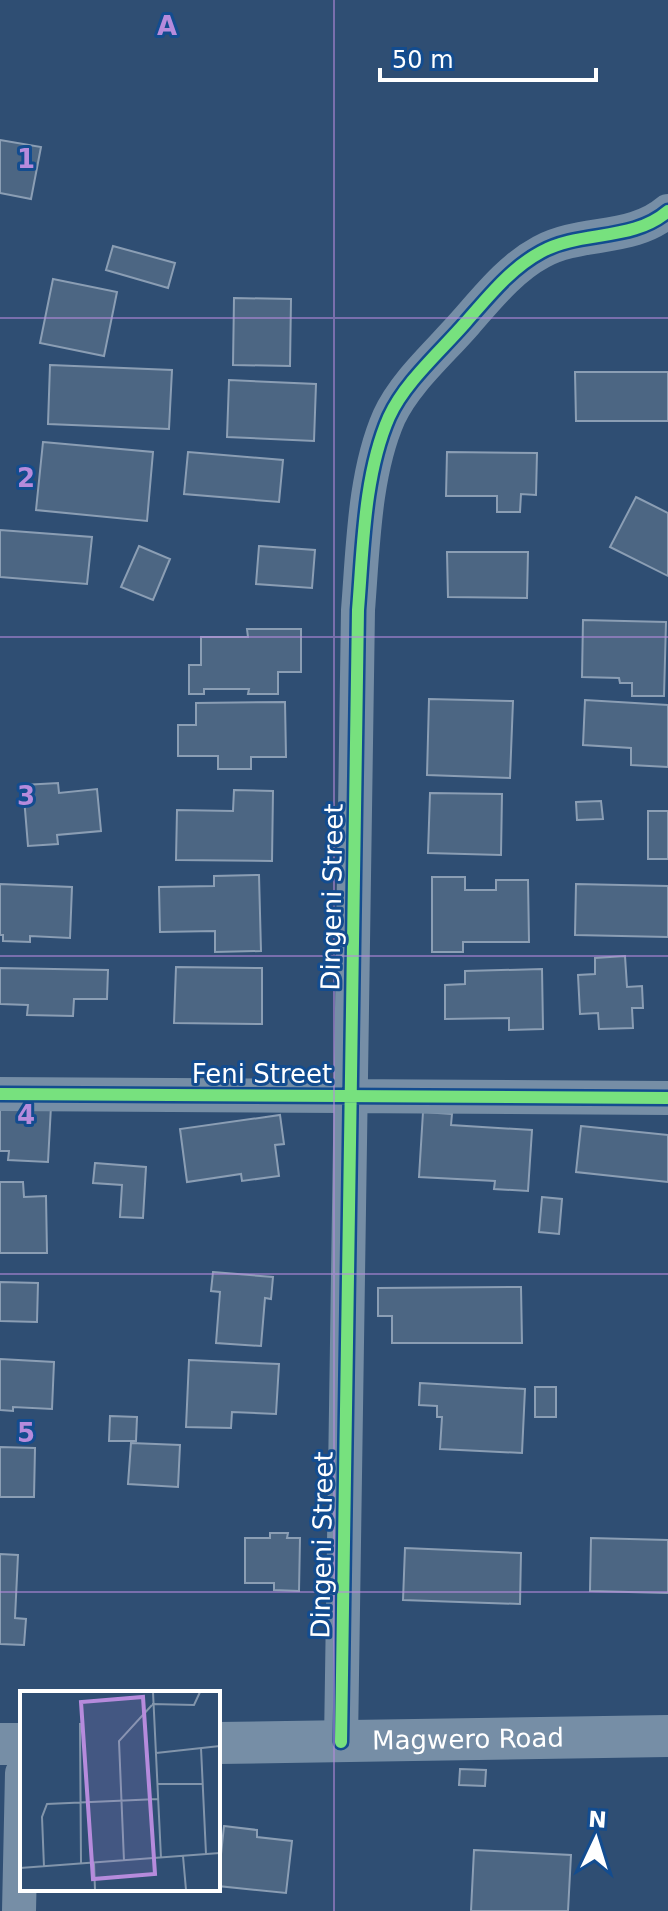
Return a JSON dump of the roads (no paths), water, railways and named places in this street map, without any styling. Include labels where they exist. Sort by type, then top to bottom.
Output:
[{"type":"street","name":"Dingeni Street","points":[[341,1742],[358,610],[365,523],[377,455],[389,417],[403,394],[498,286],[524,263],[553,247],[642,226],[668,211]]},
{"type":"street","name":"Feni Street","points":[[0,1094],[668,1098]]},
{"type":"street","name":"Magwero Road","points":[[220,1743],[668,1736]]},
{"type":"street","points":[[19,1911],[20,1865]]}]
